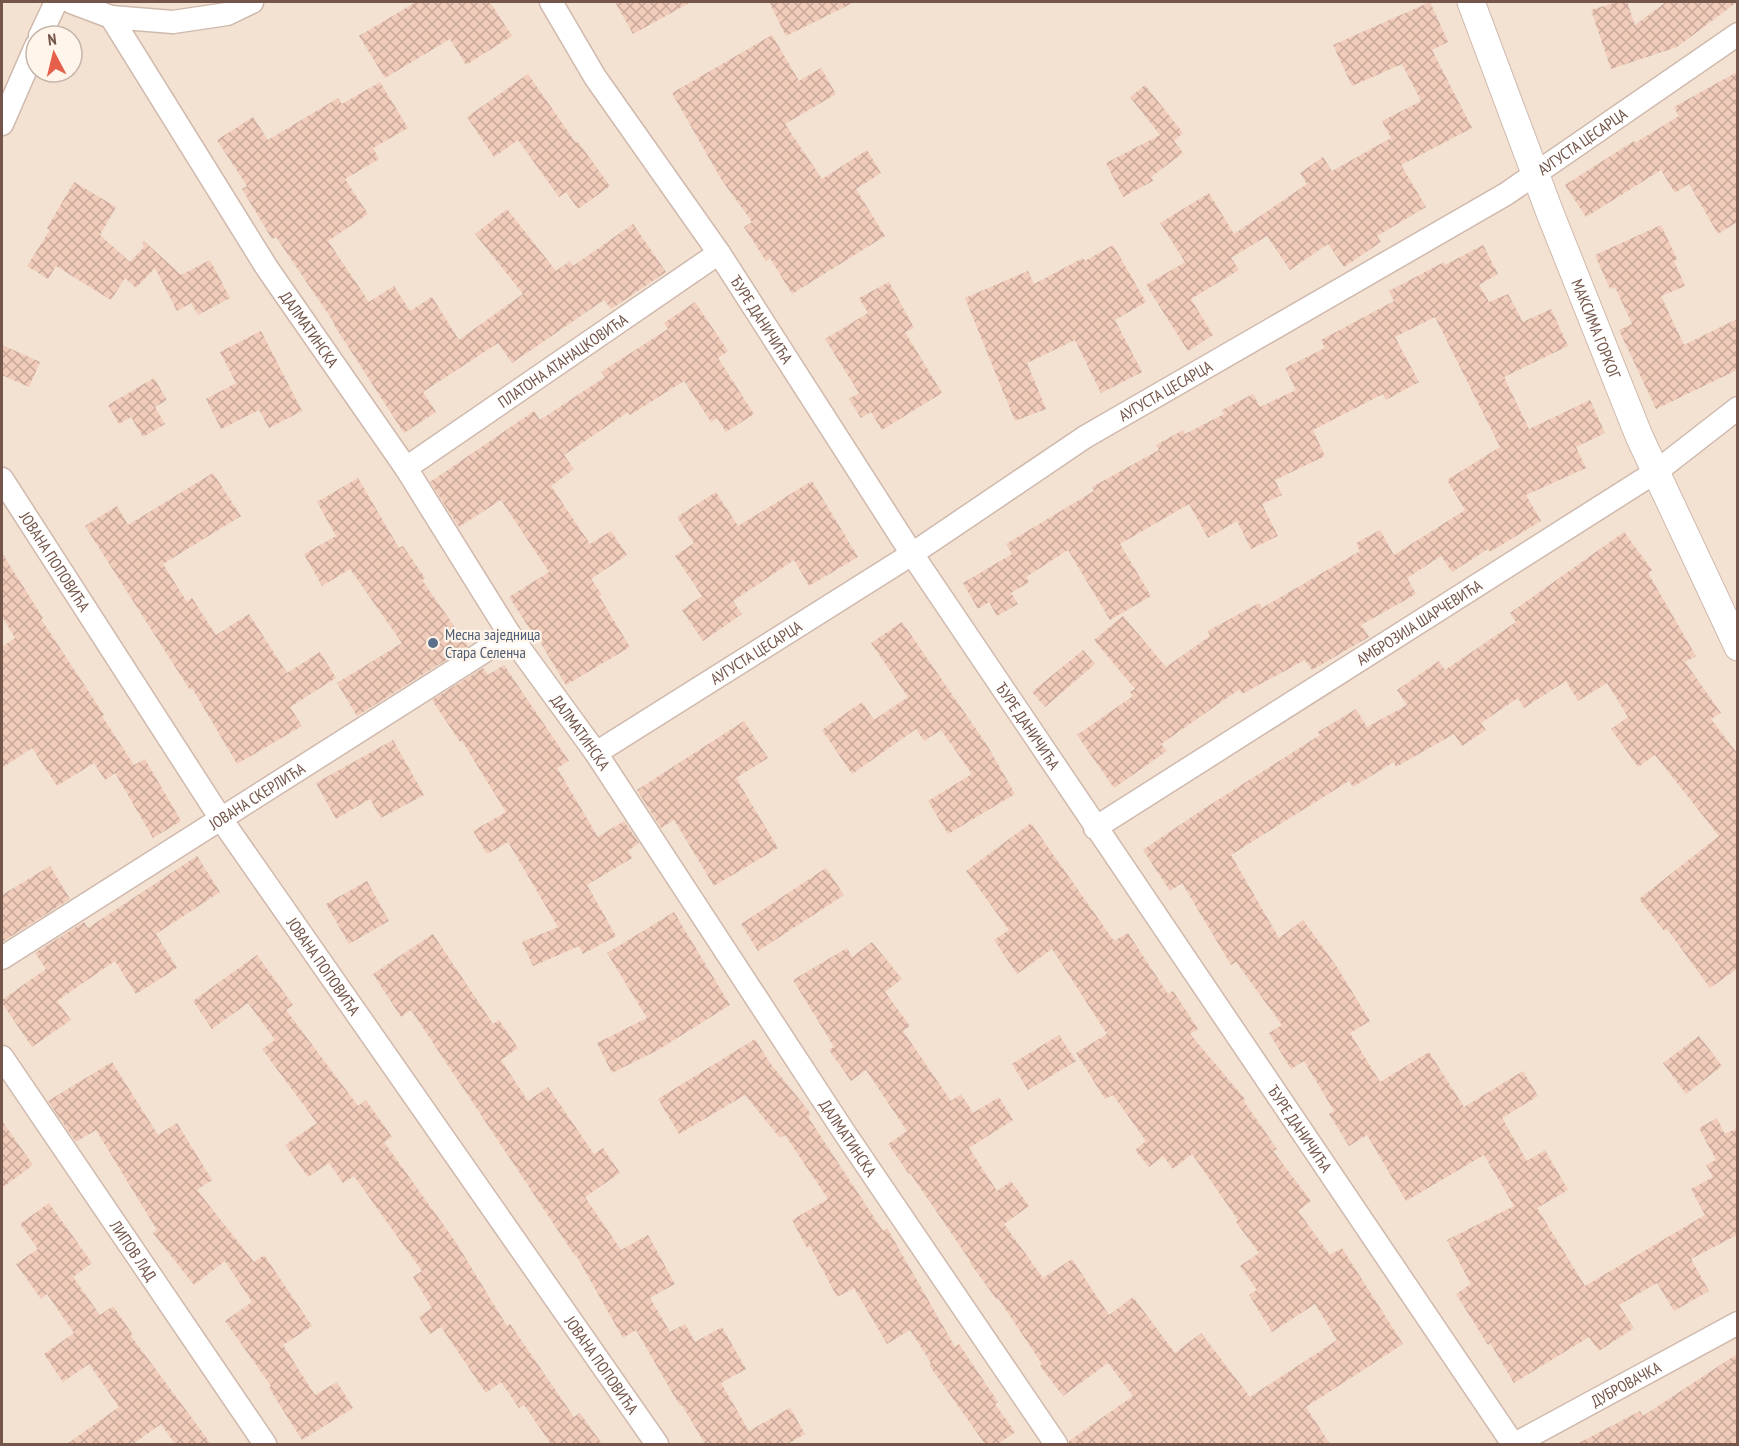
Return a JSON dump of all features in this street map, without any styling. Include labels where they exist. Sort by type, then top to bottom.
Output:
[{"type":"street","points":[[46,24],[56,2]]},
{"type":"street","points":[[72,2],[111,17],[173,22],[227,14],[252,2]]},
{"type":"street","name":"ЂУРЕ ДАНИЧИЋА","points":[[551,2],[595,77],[719,253],[912,554],[1095,828],[1514,1444]]},
{"type":"street","name":"МАКСИМА ГОРКОГ","points":[[1471,2],[1535,174],[1639,436],[1737,647]]},
{"type":"street","name":"ДАЛМАТИНСКА","points":[[111,17],[267,268],[406,468],[510,634],[596,753],[844,1132],[1056,1444]]},
{"type":"street","name":"АУГУСТА ЦЕСАРЦА","points":[[596,753],[912,554],[1085,437],[1495,200],[1737,34]]},
{"type":"street","points":[[2,124],[24,74]]},
{"type":"street","name":"ПЛАТОНА АТАНАЦКОВИЋА","points":[[406,468],[719,253]]},
{"type":"street","name":"АМБРОЗИЈА ШАРЧЕВИЋА","points":[[1095,828],[1657,471],[1737,408]]},
{"type":"street","name":"ЈОВАНА ПОПОВИЋА","points":[[2,479],[221,819],[657,1444]]},
{"type":"street","name":"ЈОВАНА СКЕРЛИЋА","points":[[2,958],[510,634]]},
{"type":"street","name":"ЛИПОВ ЛАД","points":[[2,1057],[265,1444]]},
{"type":"street","name":"ДУБРОВАЧКА","points":[[1514,1444],[1737,1323]]},
{"type":"shaded area","points":[[2,2],[1737,2],[1737,1444],[2,1444]]},
{"type":"building","points":[[416,2],[490,2],[512,36],[466,65],[450,39],[385,78],[359,36]]},
{"type":"building","points":[[615,2],[691,2],[633,34]]},
{"type":"building","points":[[769,2],[855,2],[786,36]]},
{"type":"building","points":[[1430,2],[1448,42],[1432,50],[1472,128],[1401,165],[1426,207],[1377,236],[1381,242],[1344,267],[1328,244],[1290,270],[1267,236],[1231,258],[1239,270],[1191,299],[1213,335],[1188,351],[1146,285],[1185,262],[1160,223],[1209,193],[1234,234],[1307,184],[1300,173],[1323,157],[1332,171],[1391,138],[1382,121],[1421,101],[1402,64],[1352,86],[1333,45]]},
{"type":"building","points":[[1617,2],[1627,2],[1635,25],[1666,2],[1737,2],[1677,47],[1611,69],[1591,10]]},
{"type":"building","points":[[772,35],[799,81],[821,68],[836,94],[785,124],[822,179],[867,150],[881,173],[856,189],[885,236],[792,294],[770,258],[766,261],[744,227],[752,222],[721,179],[672,93]]},
{"type":"building","points":[[1737,72],[1737,222],[1718,234],[1689,184],[1675,193],[1661,170],[1586,217],[1565,185],[1634,141],[1635,143],[1679,116],[1674,107]]},
{"type":"building","points":[[528,74],[576,143],[578,142],[610,186],[578,209],[566,192],[559,197],[518,140],[494,157],[467,117]]},
{"type":"building","points":[[380,82],[408,128],[373,148],[379,159],[345,179],[368,214],[328,241],[369,302],[394,286],[410,311],[432,297],[459,340],[523,294],[475,234],[507,209],[556,271],[570,261],[573,266],[633,224],[666,272],[611,309],[604,300],[512,363],[498,343],[423,392],[436,412],[404,433],[335,324],[276,237],[272,239],[242,189],[247,186],[217,140],[253,117],[268,140],[338,98],[342,104]]},
{"type":"building","points":[[1145,85],[1183,133],[1174,141],[1183,153],[1151,177],[1153,181],[1123,197],[1106,163],[1160,135],[1130,97]]},
{"type":"building","points":[[74,182],[116,207],[100,235],[130,262],[144,247],[142,243],[144,241],[181,275],[210,260],[230,298],[198,315],[191,303],[177,311],[155,268],[136,288],[125,278],[111,300],[56,266],[48,279],[27,266],[50,230],[47,228]]},
{"type":"building","points":[[1661,225],[1677,259],[1674,261],[1685,286],[1661,296],[1684,345],[1737,319],[1737,370],[1656,409],[1619,330],[1632,324],[1615,287],[1610,289],[1595,255]]},
{"type":"building","points":[[1113,245],[1146,302],[1115,320],[1142,372],[1101,393],[1075,340],[1027,363],[1046,409],[1015,421],[965,298],[1028,271],[1034,284],[1083,258],[1085,261]]},
{"type":"building","points":[[1483,245],[1498,274],[1479,285],[1489,302],[1508,294],[1523,322],[1551,309],[1568,346],[1504,377],[1529,429],[1590,400],[1605,433],[1576,447],[1586,468],[1526,495],[1541,521],[1490,552],[1488,549],[1452,572],[1441,556],[1407,578],[1416,594],[1361,625],[1369,637],[1312,670],[1305,660],[1242,694],[1240,689],[1161,744],[1167,751],[1114,788],[1077,735],[1133,696],[1130,692],[1135,689],[1094,640],[1123,616],[1166,667],[1210,636],[1208,631],[1259,603],[1262,608],[1360,551],[1356,543],[1380,530],[1394,555],[1465,510],[1447,480],[1500,447],[1435,317],[1395,337],[1419,382],[1386,400],[1383,394],[1313,430],[1325,456],[1275,480],[1282,495],[1262,504],[1278,536],[1251,549],[1237,521],[1208,538],[1189,504],[1120,544],[1151,596],[1110,620],[1068,550],[1026,577],[1029,582],[1011,593],[1018,604],[997,616],[989,602],[978,609],[963,583],[1012,554],[1006,544],[1094,491],[1092,487],[1159,450],[1156,445],[1183,430],[1185,434],[1224,414],[1222,410],[1253,394],[1260,407],[1296,390],[1285,368],[1325,348],[1321,340],[1394,301],[1389,291],[1444,262],[1445,265]]},
{"type":"building","points":[[889,282],[914,328],[905,332],[942,393],[882,430],[871,412],[861,418],[849,399],[859,393],[825,339],[868,313],[859,298]]},
{"type":"building","points":[[695,302],[728,351],[718,358],[754,414],[726,432],[717,418],[711,422],[684,381],[630,415],[628,412],[564,455],[574,469],[551,486],[590,544],[611,531],[627,555],[591,579],[630,647],[566,685],[509,597],[549,572],[501,500],[459,527],[430,482],[534,411],[540,420],[605,377],[601,372],[668,329],[664,323]]},
{"type":"building","points":[[261,331],[302,411],[269,428],[259,410],[221,429],[206,399],[236,383],[220,352]]},
{"type":"building","points":[[2,345],[40,362],[29,387],[2,375]]},
{"type":"building","points":[[154,378],[167,400],[155,407],[165,424],[143,437],[131,417],[119,424],[108,405]]},
{"type":"building","points":[[213,473],[241,516],[163,564],[187,602],[192,598],[216,635],[249,614],[287,673],[320,652],[336,678],[290,707],[302,726],[237,764],[192,688],[190,690],[85,526],[117,506],[128,525]]},
{"type":"building","points":[[358,478],[399,548],[403,546],[425,578],[422,580],[468,646],[357,716],[337,683],[402,643],[350,569],[322,586],[304,554],[336,536],[317,502]]},
{"type":"building","points":[[812,481],[858,557],[809,586],[794,560],[733,601],[742,614],[703,641],[682,610],[702,596],[675,556],[694,543],[677,517],[716,492],[738,526]]},
{"type":"building","points":[[1624,532],[1652,570],[1648,573],[1696,656],[1685,662],[1721,713],[1711,719],[1737,753],[1737,969],[1710,988],[1667,929],[1664,931],[1639,899],[1719,836],[1655,755],[1638,767],[1611,729],[1628,717],[1607,683],[1578,701],[1566,681],[1524,708],[1518,698],[1481,723],[1486,730],[1462,746],[1454,734],[1396,767],[1394,762],[1353,787],[1349,781],[1231,855],[1279,938],[1303,920],[1337,967],[1370,1021],[1350,1033],[1380,1082],[1429,1052],[1464,1107],[1523,1071],[1538,1096],[1502,1118],[1527,1161],[1545,1150],[1568,1190],[1537,1208],[1585,1286],[1705,1215],[1691,1189],[1713,1177],[1706,1165],[1716,1160],[1699,1128],[1717,1118],[1725,1134],[1737,1128],[1737,1235],[1691,1259],[1709,1291],[1674,1311],[1657,1283],[1619,1305],[1634,1328],[1599,1351],[1589,1337],[1514,1383],[1456,1294],[1471,1284],[1447,1240],[1514,1206],[1484,1155],[1406,1201],[1367,1135],[1349,1146],[1329,1114],[1334,1111],[1304,1061],[1291,1069],[1269,1033],[1282,1025],[1236,962],[1231,965],[1182,883],[1170,891],[1143,850],[1320,735],[1318,732],[1356,709],[1367,727],[1407,705],[1397,690],[1439,661],[1445,670],[1516,622],[1510,613]]},
{"type":"building","points":[[2,553],[134,765],[145,759],[181,821],[153,838],[115,773],[105,780],[94,763],[57,786],[32,748],[2,768],[2,647],[15,638],[2,616]]},
{"type":"building","points":[[902,622],[987,745],[1015,794],[948,834],[928,801],[972,774],[941,730],[924,741],[916,729],[852,774],[822,730],[862,702],[874,720],[908,697],[871,643]]},
{"type":"building","points":[[1083,650],[1095,664],[1045,707],[1032,692]]},
{"type":"building","points":[[504,665],[569,761],[557,768],[598,837],[624,821],[639,843],[628,851],[632,858],[587,885],[616,936],[583,954],[579,946],[533,966],[522,942],[558,927],[508,842],[487,854],[473,831],[506,812],[462,741],[460,742],[432,700],[483,668],[488,675]]},
{"type":"building","points":[[744,721],[768,758],[736,778],[778,848],[714,886],[674,820],[661,828],[637,790]]},
{"type":"building","points":[[393,740],[424,795],[381,818],[370,799],[336,819],[316,783]]},
{"type":"building","points":[[1031,823],[1114,941],[1128,933],[1168,994],[1173,991],[1198,1029],[1190,1034],[1245,1099],[1243,1100],[1277,1149],[1273,1151],[1311,1201],[1298,1211],[1330,1255],[1342,1248],[1403,1344],[1306,1407],[1330,1444],[1069,1444],[1069,1441],[1133,1396],[1108,1363],[1063,1396],[1040,1366],[1042,1364],[998,1298],[997,1300],[970,1263],[888,1144],[907,1131],[866,1070],[851,1081],[829,1050],[834,1047],[793,980],[847,948],[852,957],[872,942],[902,979],[885,992],[910,1026],[903,1031],[951,1101],[961,1094],[973,1113],[999,1097],[1013,1120],[969,1148],[997,1191],[1011,1181],[1029,1206],[1004,1224],[1043,1278],[1072,1259],[1109,1315],[1133,1297],[1175,1353],[1201,1333],[1250,1397],[1337,1340],[1315,1304],[1272,1332],[1249,1295],[1257,1290],[1240,1266],[1259,1253],[1192,1154],[1173,1169],[1163,1156],[1149,1167],[1135,1150],[1146,1141],[1113,1095],[1105,1099],[1076,1053],[1107,1034],[1052,949],[1017,974],[994,940],[1009,930],[966,871]]},
{"type":"building","points":[[197,856],[220,892],[156,934],[177,968],[136,994],[115,961],[57,1001],[71,1020],[32,1047],[2,1000],[46,969],[35,953],[84,922],[88,928]]},
{"type":"building","points":[[50,866],[70,899],[2,942],[2,895]]},
{"type":"building","points":[[826,868],[844,895],[758,951],[741,924]]},
{"type":"building","points":[[367,881],[389,921],[349,944],[326,904]]},
{"type":"building","points":[[674,912],[730,1005],[658,1050],[612,1073],[597,1043],[647,1018],[607,953]]},
{"type":"building","points":[[433,934],[493,1024],[499,1020],[518,1048],[501,1060],[528,1101],[548,1087],[594,1154],[603,1148],[620,1173],[585,1197],[621,1250],[648,1235],[675,1284],[650,1298],[670,1332],[685,1324],[695,1342],[722,1327],[746,1369],[721,1383],[749,1431],[790,1408],[805,1434],[787,1444],[705,1444],[636,1330],[623,1338],[576,1255],[411,1010],[401,1017],[373,974]]},
{"type":"building","points":[[257,955],[293,1005],[286,1010],[358,1106],[366,1100],[392,1137],[384,1142],[455,1241],[507,1326],[510,1324],[574,1417],[580,1413],[602,1444],[551,1444],[524,1405],[519,1408],[501,1382],[486,1393],[441,1327],[430,1334],[419,1317],[432,1308],[413,1277],[422,1271],[354,1176],[343,1183],[329,1163],[308,1177],[285,1145],[317,1123],[262,1049],[275,1040],[248,1003],[212,1029],[193,1001]]},
{"type":"building","points":[[1059,1035],[1076,1061],[1028,1090],[1012,1064]]},
{"type":"building","points":[[1699,1036],[1722,1066],[1686,1094],[1663,1063]]},
{"type":"building","points":[[755,1039],[770,1063],[811,1114],[808,1117],[883,1231],[887,1228],[955,1347],[959,1344],[998,1402],[995,1404],[1015,1432],[998,1444],[985,1444],[929,1365],[931,1363],[910,1330],[887,1344],[854,1288],[837,1297],[810,1246],[807,1248],[792,1220],[828,1199],[785,1135],[780,1138],[745,1095],[679,1134],[658,1099]]},
{"type":"building","points":[[112,1062],[158,1135],[177,1123],[212,1180],[197,1190],[254,1262],[264,1255],[312,1326],[283,1345],[315,1395],[337,1382],[353,1408],[302,1440],[269,1388],[271,1386],[225,1321],[252,1302],[225,1261],[194,1285],[153,1233],[157,1230],[96,1130],[76,1142],[48,1101]]},
{"type":"building","points":[[2,1121],[33,1165],[2,1188]]},
{"type":"building","points":[[49,1203],[92,1263],[73,1277],[100,1315],[113,1306],[133,1335],[131,1336],[211,1444],[175,1444],[161,1424],[133,1444],[67,1444],[119,1407],[89,1364],[63,1382],[44,1354],[74,1333],[47,1294],[41,1299],[16,1264],[38,1249],[20,1224]]},
{"type":"building","points":[[1737,1354],[1737,1444],[1577,1444],[1640,1411],[1643,1416]]},
{"type":"place","name":"Месна заједница Стара Селенча","points":[[433,643]]}]
